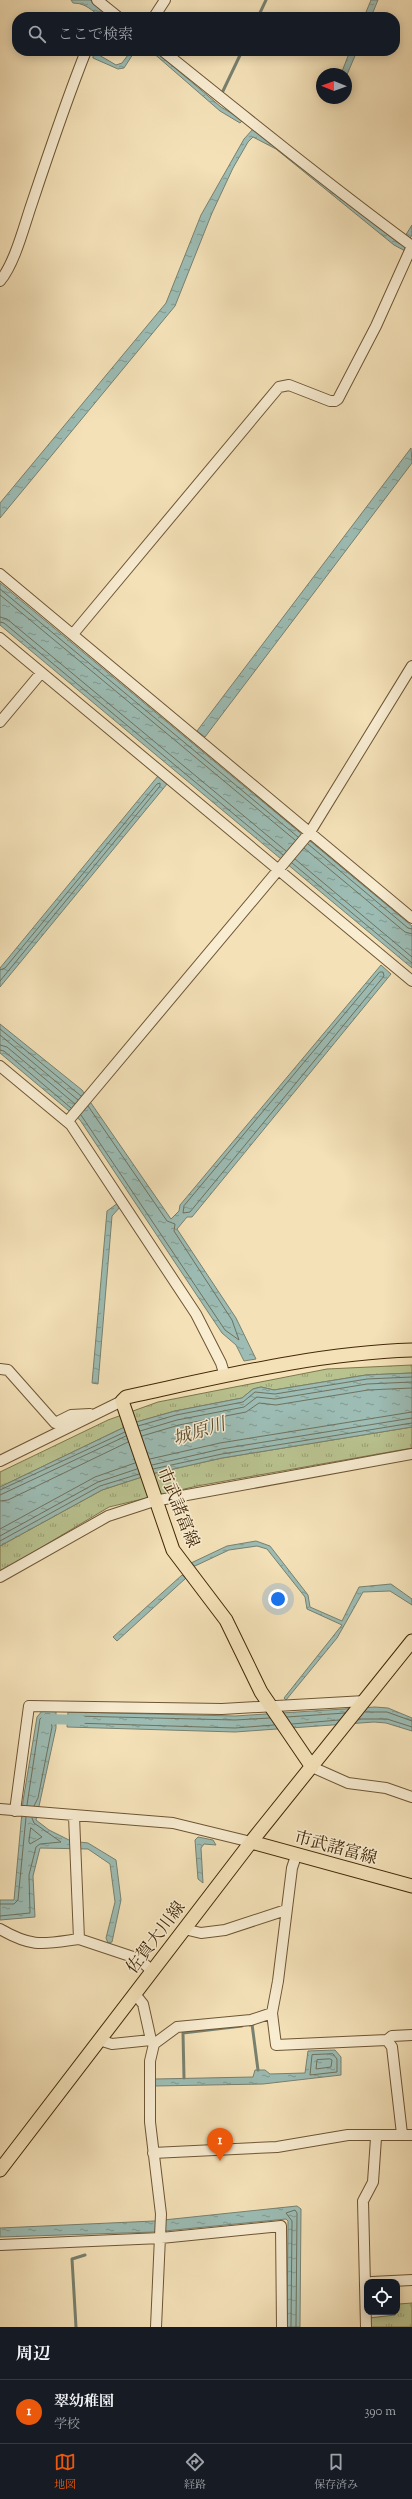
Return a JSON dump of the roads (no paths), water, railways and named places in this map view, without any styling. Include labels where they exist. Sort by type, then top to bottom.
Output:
[{"type":"main road","points":[[122,1403],[126,1397],[225,1376],[317,1359],[375,1352],[412,1350]]},
{"type":"main road","name":"市武諸富線","points":[[122,1403],[154,1501],[173,1550],[226,1620],[261,1692],[312,1767]]},
{"type":"main road","points":[[364,1702],[412,1641]]},
{"type":"main road","name":"佐賀大川線","points":[[0,2170],[251,1842],[364,1702]]},
{"type":"main road","name":"市武諸富線","points":[[251,1842],[296,1856],[412,1886]]},
{"type":"street","points":[[97,0],[105,12]]},
{"type":"street","points":[[157,12],[165,0]]},
{"type":"street","points":[[0,281],[8,268],[69,93],[84,56]]},
{"type":"street","points":[[73,634],[279,387],[289,385],[330,401],[335,401],[338,398],[376,326],[408,256],[409,244],[254,122],[225,103],[169,56]]},
{"type":"street","points":[[0,574],[412,918]]},
{"type":"street","points":[[0,638],[41,673],[281,867],[412,981]]},
{"type":"street","points":[[70,1120],[309,833],[412,666]]},
{"type":"street","points":[[0,722],[41,673]]},
{"type":"street","points":[[0,1066],[70,1120],[196,1314],[221,1363],[225,1376]]},
{"type":"street","points":[[0,1369],[8,1370],[54,1422],[71,1415],[96,1413]]},
{"type":"street","points":[[0,1461],[96,1413],[122,1403]]},
{"type":"street","points":[[0,1577],[108,1516],[154,1501],[412,1454]]},
{"type":"street","points":[[18,1811],[29,1706],[222,1709],[364,1702]]},
{"type":"street","points":[[312,1767],[336,1779],[386,1788],[412,1797]]},
{"type":"street","points":[[0,1809],[173,1823],[221,1833],[251,1842]]},
{"type":"street","points":[[74,1816],[79,1939]]},
{"type":"street","points":[[296,1856],[292,1868],[272,2013],[276,2045],[387,2040],[392,2036],[412,2035]]},
{"type":"street","points":[[184,1929],[201,1934],[225,1930],[286,1910]]},
{"type":"street","points":[[0,1929],[16,1939],[36,1945],[79,1939],[139,1959],[152,1971]]},
{"type":"street","points":[[134,1994],[143,2004],[152,2042],[150,2061],[150,2122],[161,2214],[156,2327]]},
{"type":"street","points":[[99,2040],[112,2044],[152,2042],[177,2027],[251,2020],[272,2013]]},
{"type":"street","points":[[153,2154],[277,2147],[348,2135],[407,2134],[392,2047],[387,2040]]},
{"type":"street","points":[[368,2279],[363,2201],[373,2182],[376,2138]]},
{"type":"street","points":[[0,2244],[161,2238],[281,2226],[282,2327]]},
{"type":"street","points":[[400,2281],[412,2280]]},
{"type":"street","points":[[366,2327],[367,2315]]},
{"type":"water","points":[[71,0],[90,0],[103,12],[95,12],[84,5],[73,3]]},
{"type":"water","points":[[371,0],[378,0],[373,12],[366,12]]},
{"type":"water","points":[[93,56],[101,56],[116,65],[122,63],[127,56],[132,56],[124,68],[118,69],[93,58]]},
{"type":"water","points":[[157,56],[161,56],[221,107],[243,120],[240,123],[220,111]]},
{"type":"water","points":[[348,56],[355,56],[350,68],[343,68]]},
{"type":"water","points":[[253,129],[400,244],[412,225],[412,235],[405,247],[412,252],[412,261],[407,252],[394,245],[276,149],[253,137],[248,142],[233,168],[212,213],[175,306],[0,518],[0,503],[166,303],[201,215],[244,139]]},
{"type":"water","points":[[411,448],[412,463],[205,737],[197,731]]},
{"type":"water","points":[[0,583],[412,926],[412,968],[0,625]]},
{"type":"water","points":[[158,776],[167,784],[0,987],[0,968]]},
{"type":"water","points":[[381,965],[391,974],[192,1217],[187,1217],[177,1229],[236,1318],[256,1359],[244,1361],[236,1345],[222,1333],[80,1120],[0,1053],[0,1024],[82,1090],[171,1219],[179,1211],[180,1205]]},
{"type":"water","points":[[118,1203],[120,1207],[112,1216],[98,1384],[92,1383],[107,1211]]},
{"type":"water","name":"城原川","points":[[412,1373],[412,1427],[222,1458],[151,1474],[102,1490],[0,1546],[0,1487],[133,1423],[175,1411],[242,1398],[253,1389],[261,1387],[274,1390],[366,1375]]},
{"type":"water","points":[[256,1541],[270,1546],[308,1595],[310,1607],[342,1621],[359,1587],[391,1584],[412,1599],[412,1605],[390,1591],[363,1592],[337,1638],[286,1700],[284,1698],[342,1625],[307,1609],[305,1597],[267,1549],[257,1546],[229,1550],[195,1566],[191,1563],[227,1546]]},
{"type":"water","points":[[182,1575],[186,1578],[117,1641],[113,1637]]},
{"type":"water","points":[[375,1707],[388,1708],[412,1718],[412,1731],[386,1723],[374,1722],[235,1732],[67,1727],[68,1712],[235,1716]]},
{"type":"water","points":[[43,1710],[56,1710],[56,1728],[36,1820],[49,1830],[71,1841],[88,1843],[116,1860],[121,1900],[112,1942],[108,1943],[106,1938],[115,1902],[110,1864],[88,1849],[40,1848],[33,1876],[35,1917],[0,1920],[0,1900],[14,1900],[23,1801],[37,1717]]},
{"type":"water","points":[[198,1837],[213,1840],[216,1845],[204,1844],[201,1848],[203,1883],[198,1879],[195,1840]]},
{"type":"water","points":[[335,2050],[341,2057],[341,2075],[263,2084],[155,2086],[155,2079],[253,2077],[255,2070],[265,2070],[270,2074],[305,2073],[308,2051]]},
{"type":"water","points":[[297,2206],[301,2209],[300,2327],[287,2327],[288,2221],[286,2219],[154,2232],[0,2237],[0,2228],[154,2221]]},
{"type":"waterway","points":[[260,12],[266,0]]},
{"type":"waterway","points":[[222,93],[240,56]]},
{"type":"waterway","points":[[45,1722],[46,1719],[81,1720]]},
{"type":"waterway","points":[[250,2025],[252,2024],[258,2070]]},
{"type":"waterway","points":[[184,2078],[183,2033],[242,2026]]},
{"type":"waterway","points":[[76,2327],[72,2259],[85,2255]]},
{"type":"place","name":"翠幼稚園","points":[[220,2161]]}]
